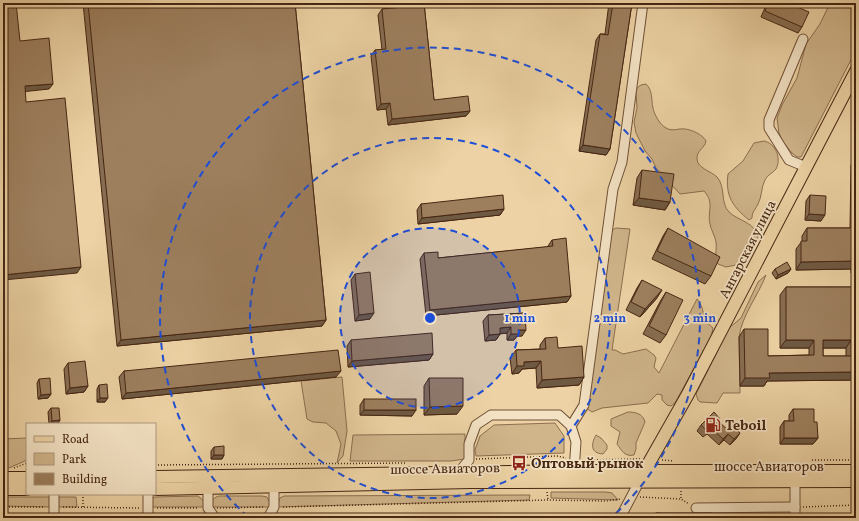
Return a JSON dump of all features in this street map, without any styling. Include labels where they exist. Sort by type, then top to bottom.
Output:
[{"type":"main road","name":"Ангарская улица","points":[[639,482],[688,394],[856,71]]},
{"type":"main road","name":"шоссе Авиаторов","points":[[156,477],[458,472],[575,465],[645,470],[856,471]]},
{"type":"main road","points":[[6,473],[26,478]]},
{"type":"main road","name":"шоссе Авиаторов","points":[[156,489],[470,482],[856,481]]},
{"type":"main road","points":[[3,489],[26,489]]},
{"type":"street","points":[[571,426],[584,405],[612,189],[622,162],[643,3]]},
{"type":"street","points":[[803,39],[769,120],[769,128],[790,160],[806,167]]},
{"type":"street","points":[[458,472],[469,460],[469,444],[476,425],[491,415],[559,415],[571,426],[576,442],[575,465]]},
{"type":"street","points":[[620,518],[639,482]]},
{"type":"street","points":[[795,482],[796,518]]},
{"type":"street","points":[[268,518],[274,507],[274,486]]},
{"type":"street","points":[[208,488],[208,508],[215,518]]},
{"type":"street","points":[[54,495],[54,518]]},
{"type":"street","points":[[148,495],[148,518]]},
{"type":"street","points":[[696,508],[795,507]]},
{"type":"path","points":[[469,460],[483,458],[557,456],[575,465],[652,459],[676,461]]},
{"type":"path","points":[[809,460],[856,460]]},
{"type":"path","points":[[6,473],[26,463]]},
{"type":"path","points":[[156,465],[406,463]]},
{"type":"path","points":[[547,491],[548,500],[606,502],[631,497],[648,496],[681,499],[696,508]]},
{"type":"path","points":[[83,495],[83,508]]},
{"type":"path","points":[[795,507],[856,505]]},
{"type":"green space","points":[[830,3],[856,3],[856,50],[801,157],[797,157],[783,142],[779,133],[777,118],[782,105],[797,78],[806,44],[820,24]]},
{"type":"green space","points":[[646,84],[651,92],[655,113],[664,127],[671,130],[691,130],[699,134],[706,141],[697,156],[699,165],[717,177],[720,181],[726,208],[729,212],[754,228],[757,233],[758,238],[747,248],[743,258],[736,265],[726,267],[718,264],[716,256],[716,242],[709,219],[710,203],[704,191],[680,194],[656,168],[636,133],[634,122],[637,108],[636,92],[637,88]]},
{"type":"green space","points":[[764,141],[768,142],[774,148],[778,156],[778,165],[765,180],[759,201],[752,218],[749,220],[731,200],[727,182],[728,174],[743,161],[754,143]]},
{"type":"green space","points":[[616,228],[630,229],[612,350],[623,354],[646,349],[656,358],[654,367],[659,373],[697,299],[702,307],[706,321],[713,328],[711,337],[675,403],[671,406],[667,405],[662,400],[662,395],[657,394],[648,403],[602,408],[592,412],[586,408],[610,231]]},
{"type":"green space","points":[[766,275],[743,321],[739,337],[740,393],[723,393],[717,403],[700,402],[696,394],[729,328],[741,318],[758,282]]},
{"type":"green space","points":[[342,377],[347,431],[343,456],[337,463],[341,444],[336,431],[326,423],[313,422],[307,419],[301,381]]},
{"type":"green space","points":[[628,412],[639,414],[643,417],[645,422],[636,443],[634,455],[628,455],[620,449],[617,444],[620,432],[611,426],[611,419]]},
{"type":"green space","points":[[555,423],[564,436],[564,453],[476,456],[475,450],[480,436],[494,425]]},
{"type":"green space","points":[[465,434],[465,459],[451,461],[350,461],[353,435]]},
{"type":"green space","points":[[596,435],[607,445],[607,449],[603,454],[596,452],[593,448],[593,442]]},
{"type":"green space","points":[[26,438],[26,460],[9,468],[3,468],[3,439]]},
{"type":"green space","points":[[551,492],[606,492],[612,493],[618,500],[551,498]]},
{"type":"green space","points":[[530,495],[529,500],[277,507],[280,498],[284,496]]},
{"type":"green space","points":[[198,496],[205,502],[205,507],[151,507],[151,499],[155,497]]},
{"type":"green space","points":[[219,496],[267,497],[272,507],[211,507],[213,500]]},
{"type":"green space","points":[[3,497],[50,497],[50,507],[3,506]]},
{"type":"green space","points":[[57,497],[76,497],[77,507],[57,507]]},
{"type":"building","points":[[3,3],[16,3],[20,41],[49,38],[53,84],[25,86],[26,102],[65,98],[81,267],[3,275]]},
{"type":"building","points":[[88,3],[295,3],[326,320],[121,340]]},
{"type":"building","points":[[403,3],[424,3],[434,100],[468,96],[470,111],[392,119],[390,103],[381,104],[375,50],[386,49],[382,9],[404,7]]},
{"type":"building","points":[[613,3],[632,3],[610,149],[583,145],[600,34],[608,35]]},
{"type":"building","points":[[768,3],[788,3],[809,12],[802,27],[765,11]]},
{"type":"building","points":[[642,170],[674,174],[670,202],[639,198]]},
{"type":"building","points":[[503,195],[504,209],[422,218],[421,204]]},
{"type":"building","points":[[810,195],[826,196],[825,215],[809,214]]},
{"type":"building","points":[[668,228],[720,257],[711,276],[657,251]]},
{"type":"building","points":[[807,228],[856,228],[856,261],[801,262],[801,241],[807,241]]},
{"type":"building","points":[[566,238],[571,296],[430,310],[424,253],[438,252],[438,258],[553,246],[552,240]]},
{"type":"building","points":[[787,262],[791,269],[778,275],[775,269]]},
{"type":"building","points":[[370,272],[374,313],[359,315],[355,274]]},
{"type":"building","points":[[642,280],[662,290],[645,309],[631,302]]},
{"type":"building","points":[[786,287],[856,287],[856,372],[769,373],[770,378],[745,378],[744,329],[768,329],[768,356],[814,355],[814,340],[786,340]],"holes":[[[823,340],[851,340],[852,356],[823,356]]]},
{"type":"building","points":[[666,292],[683,300],[666,335],[649,326]]},
{"type":"building","points":[[525,313],[526,330],[518,330],[519,334],[511,334],[511,327],[500,328],[500,334],[489,335],[488,315]]},
{"type":"building","points":[[432,333],[433,354],[352,361],[351,340]]},
{"type":"building","points":[[557,337],[558,348],[582,346],[584,377],[542,380],[541,361],[524,362],[524,366],[517,366],[516,350],[546,349],[545,338]]},
{"type":"building","points":[[338,350],[341,371],[126,393],[124,371]]},
{"type":"building","points":[[85,361],[88,386],[70,388],[68,363]]},
{"type":"building","points":[[50,378],[51,394],[41,395],[39,379]]},
{"type":"building","points":[[429,378],[463,378],[463,406],[430,407]]},
{"type":"building","points":[[107,384],[108,398],[100,398],[99,385]]},
{"type":"building","points":[[364,399],[416,399],[416,410],[364,410]]},
{"type":"building","points":[[51,408],[59,408],[60,420],[52,421]]},
{"type":"building","points":[[793,409],[814,409],[814,422],[817,422],[818,438],[784,438],[784,421],[794,421]]},
{"type":"building","points":[[714,412],[720,419],[718,421],[729,431],[734,427],[740,433],[734,439],[728,434],[723,439],[711,428],[707,431],[701,425]]},
{"type":"building","points":[[224,446],[224,455],[214,455],[214,447]]},
{"type":"building","points":[[656,513],[712,513],[712,518],[656,518]]},
{"type":"place","name":"Teboil","points":[[713,425]]},
{"type":"place","name":"Оптовый рынок","points":[[519,463]]}]
